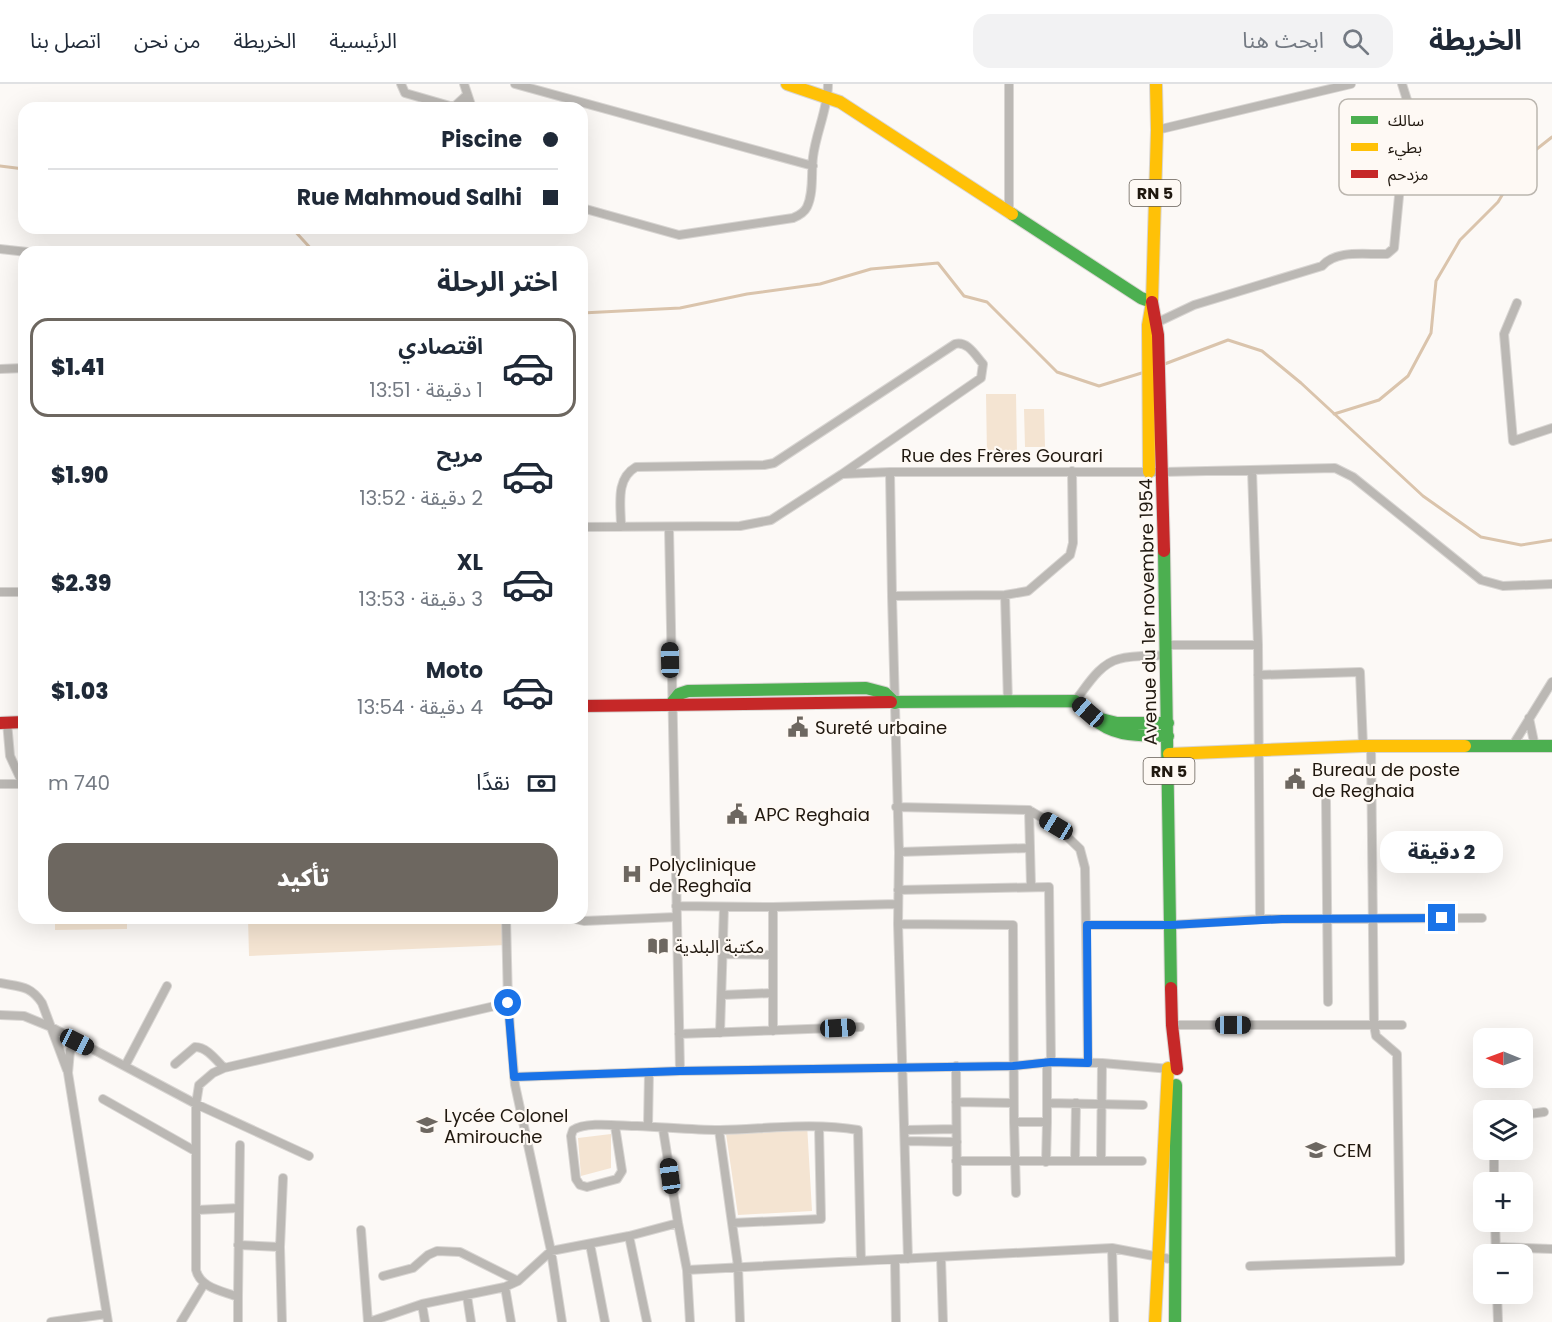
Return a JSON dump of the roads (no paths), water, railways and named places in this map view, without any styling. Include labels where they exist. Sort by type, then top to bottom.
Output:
[{"type":"main road","points":[[787,84],[840,102],[1141,298],[1152,302]]},
{"type":"main road","name":"RN 5","points":[[1153,345],[1148,325],[1152,302],[1157,130],[1156,84]]},
{"type":"main road","name":"RN 5","points":[[1149,472],[1154,405],[1153,345],[1156,323],[1152,302]]},
{"type":"main road","name":"Avenue du 1er novembre 1954","points":[[1154,405],[1163,472],[1172,1069]]},
{"type":"main road","points":[[588,706],[671,704],[679,694],[688,691],[866,688],[885,693],[895,703],[1075,701],[1097,718],[1168,730]]},
{"type":"main road","points":[[1168,754],[1367,746],[1546,746]]},
{"type":"main road","name":"RN 5","points":[[1155,1322],[1157,1256],[1172,1069]]},
{"type":"main road","name":"RN 5","points":[[1172,1069],[1175,1322]]},
{"type":"street","points":[[400,84],[405,93],[436,102]]},
{"type":"street","points":[[464,84],[470,102]]},
{"type":"street","points":[[515,84],[580,102]]},
{"type":"street","points":[[588,210],[679,235],[793,218],[806,210],[809,201],[813,156],[828,98],[828,84]]},
{"type":"street","points":[[1009,84],[1009,211]]},
{"type":"street","points":[[1157,130],[1351,84]]},
{"type":"street","points":[[1402,84],[1407,99]]},
{"type":"street","points":[[459,102],[467,95]]},
{"type":"street","points":[[588,104],[813,166]]},
{"type":"street","points":[[1156,323],[1194,305],[1322,266],[1336,255],[1387,254],[1394,248],[1399,195]]},
{"type":"street","points":[[0,249],[18,251]]},
{"type":"street","points":[[1517,303],[1504,334],[1514,441],[1552,428]]},
{"type":"street","points":[[588,527],[669,528],[740,526],[771,520],[981,378],[983,364],[966,344],[961,342],[944,349],[774,463],[636,466],[623,478],[621,486],[621,527]]},
{"type":"street","points":[[0,369],[18,368]]},
{"type":"street","name":"Rue des Frères Gourari","points":[[842,474],[1163,472],[1328,467],[1341,470],[1353,477],[1481,580],[1503,586],[1552,584]]},
{"type":"street","points":[[1252,470],[1258,645],[1260,920]]},
{"type":"street","points":[[892,596],[1005,595],[1028,591],[1071,555],[1073,543],[1072,471]]},
{"type":"street","points":[[890,472],[896,807],[899,852],[898,924],[908,1259]]},
{"type":"street","points":[[669,528],[680,1071]]},
{"type":"street","points":[[0,592],[18,592]]},
{"type":"street","points":[[1005,595],[1008,703]]},
{"type":"street","points":[[1075,701],[1097,673],[1119,658],[1167,650],[1258,645]]},
{"type":"street","points":[[1250,1266],[1400,1261],[1397,1054],[1376,1036],[1374,1025],[1374,918],[1367,746],[1360,672],[1258,675]]},
{"type":"street","points":[[1513,745],[1552,682]]},
{"type":"street","points":[[1529,718],[1534,742],[1546,746]]},
{"type":"street","points":[[4,723],[10,756],[18,773]]},
{"type":"street","points":[[0,784],[18,784]]},
{"type":"street","points":[[1326,801],[1328,1002]]},
{"type":"street","points":[[896,807],[1029,810],[1056,826],[1080,849],[1085,868],[1088,1063]]},
{"type":"street","points":[[1029,810],[1031,886]]},
{"type":"street","points":[[899,852],[1029,848]]},
{"type":"street","points":[[898,890],[1049,887],[1049,1062],[1046,1162]]},
{"type":"street","points":[[676,906],[773,907],[898,904]]},
{"type":"street","points":[[720,1033],[724,907]]},
{"type":"street","points":[[773,907],[773,1032]]},
{"type":"street","points":[[588,921],[676,917]]},
{"type":"street","points":[[1087,925],[1171,925],[1327,918],[1482,918]]},
{"type":"street","points":[[506,924],[508,1003],[514,1077],[551,1251],[562,1322]]},
{"type":"street","points":[[898,924],[1013,925],[1013,1103],[1016,1193]]},
{"type":"street","points":[[723,954],[773,955]]},
{"type":"street","points":[[0,984],[32,990],[42,1003],[68,1073],[107,1318],[51,1322]]},
{"type":"street","points":[[125,1066],[167,986]]},
{"type":"street","points":[[722,995],[773,993]]},
{"type":"street","points":[[238,1297],[204,1284],[199,1279],[196,1270],[195,1151],[196,1104],[199,1085],[213,1073],[224,1068],[508,1003]]},
{"type":"street","points":[[0,1015],[24,1016],[51,1027],[196,1104],[309,1156]]},
{"type":"street","points":[[1172,1025],[1402,1025]]},
{"type":"street","points":[[679,1034],[860,1027]]},
{"type":"street","points":[[68,1073],[70,1051],[77,1042]]},
{"type":"street","points":[[176,1064],[199,1046],[204,1048],[224,1068]]},
{"type":"street","points":[[514,1077],[680,1071],[1013,1066],[1049,1062],[1102,1063],[1172,1069]]},
{"type":"street","points":[[1101,1161],[1102,1063]]},
{"type":"street","points":[[956,1066],[957,1192]]},
{"type":"street","points":[[648,1126],[649,1072]]},
{"type":"street","points":[[103,1099],[195,1151]]},
{"type":"street","points":[[956,1102],[1013,1103]]},
{"type":"street","points":[[1047,1103],[1143,1105]]},
{"type":"street","points":[[1075,1161],[1076,1103]]},
{"type":"street","points":[[1533,1114],[1544,1112]]},
{"type":"street","points":[[1014,1122],[1047,1122]]},
{"type":"street","points":[[615,1126],[621,1176],[587,1187],[580,1185],[576,1179],[571,1136],[573,1130],[580,1126],[615,1126],[648,1126],[663,1129],[719,1130],[819,1127],[858,1130],[861,1261]]},
{"type":"street","points":[[732,1223],[821,1218],[819,1127]]},
{"type":"street","points":[[663,1129],[687,1269],[690,1322]]},
{"type":"street","points":[[905,1130],[956,1129]]},
{"type":"street","points":[[719,1130],[738,1266],[740,1322]]},
{"type":"street","points":[[906,1141],[957,1142]]},
{"type":"street","points":[[238,1322],[240,1145]]},
{"type":"street","points":[[956,1161],[1142,1161]]},
{"type":"street","points":[[282,1322],[280,1247],[283,1178]]},
{"type":"street","points":[[197,1210],[239,1208]]},
{"type":"street","points":[[361,1230],[368,1322],[422,1304],[505,1287],[518,1281],[551,1251],[629,1236],[678,1223]]},
{"type":"street","points":[[629,1236],[647,1322]]},
{"type":"street","points":[[590,1244],[605,1322]]},
{"type":"street","points":[[238,1245],[280,1247]]},
{"type":"street","points":[[1112,1248],[1114,1322]]},
{"type":"street","points":[[687,1269],[1112,1248],[1175,1260]]},
{"type":"street","points":[[1533,1250],[1552,1249]]},
{"type":"street","points":[[383,1276],[413,1268],[428,1254],[450,1250],[460,1252],[518,1281]]},
{"type":"street","points":[[941,1257],[943,1322]]},
{"type":"street","points":[[895,1260],[896,1322]]},
{"type":"street","points":[[181,1322],[204,1284]]},
{"type":"street","points":[[505,1287],[511,1322]]},
{"type":"street","points":[[467,1296],[471,1322]]},
{"type":"street","points":[[422,1304],[425,1322]]},
{"type":"street","points":[[1497,1304],[1498,1322]]},
{"type":"waterway","points":[[1537,149],[1552,137]]},
{"type":"waterway","points":[[0,166],[18,168]]},
{"type":"waterway","points":[[1334,414],[1379,400],[1408,376],[1431,333],[1436,281],[1460,240],[1502,195]]},
{"type":"waterway","points":[[298,234],[308,246]]},
{"type":"waterway","points":[[588,313],[680,308],[747,294],[820,284],[871,269],[938,263],[964,296],[987,302],[1057,372],[1099,386],[1145,372]]},
{"type":"waterway","points":[[1162,365],[1228,340],[1262,351],[1301,383],[1423,496],[1481,537],[1521,545],[1552,540]]},
{"type":"place","name":"Sureté urbaine","points":[[798,727]]},
{"type":"place","name":"Bureau de poste de Reghaia","points":[[1295,779]]},
{"type":"place","name":"APC Reghaia","points":[[737,814]]},
{"type":"place","name":"Polyclinique de Reghaïa","points":[[632,874]]},
{"type":"place","name":"مكتبة البلدية","points":[[658,946]]},
{"type":"place","name":"Lycée Colonel Amirouche","points":[[427,1125]]},
{"type":"place","name":"CEM","points":[[1316,1150]]}]
